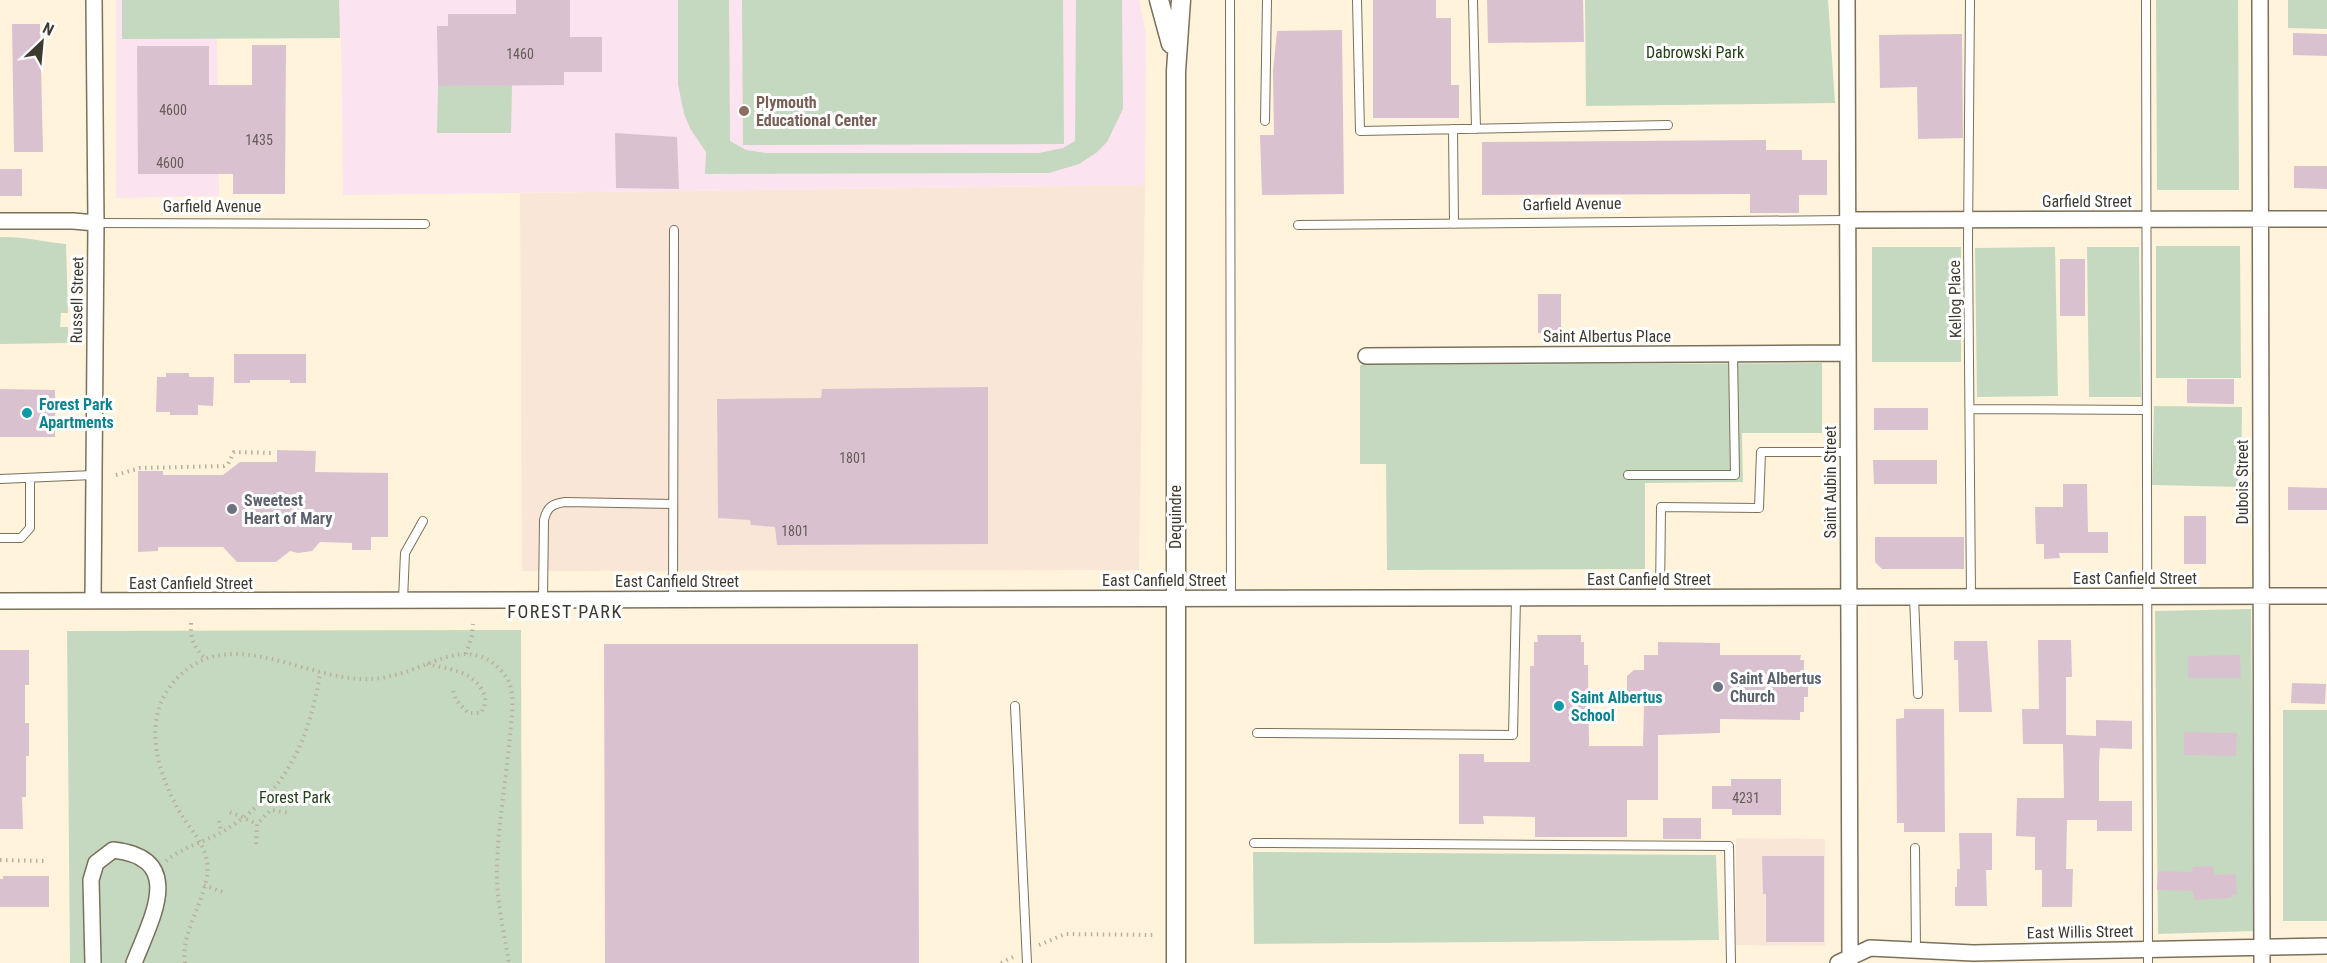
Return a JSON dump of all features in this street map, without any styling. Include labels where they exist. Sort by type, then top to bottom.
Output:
[{"type":"street","name":"Russell Street","points":[[93,601],[96,224],[94,0]]},
{"type":"street","name":"Dequindre","points":[[1159,0],[1169,29],[1176,71]]},
{"type":"street","name":"Dequindre","points":[[1176,963],[1176,71],[1181,0]]},
{"type":"street","name":"Saint Aubin Street","points":[[1846,961],[1847,0]]},
{"type":"street","name":"Dubois Street","points":[[2260,0],[2262,963]]},
{"type":"street","name":"Garfield Street","points":[[1847,220],[2327,219]]},
{"type":"street","name":"Garfield Avenue","points":[[0,221],[73,221],[96,224]]},
{"type":"street","name":"Saint Albertus Place","points":[[1366,356],[1847,353]]},
{"type":"street","name":"East Canfield Street","points":[[0,601],[2327,596]]},
{"type":"street","points":[[93,963],[91,880],[96,863],[113,850],[131,852],[150,863],[159,881],[158,900],[134,963]]},
{"type":"street","name":"East Willis Street","points":[[1846,961],[1870,948],[1916,950],[1973,958],[2148,956],[2262,946],[2327,946]]},
{"type":"lane","points":[[1230,0],[1232,598]]},
{"type":"lane","points":[[1265,121],[1267,0]]},
{"type":"lane","points":[[1357,0],[1360,131],[1668,125]]},
{"type":"lane","points":[[1473,0],[1476,129]]},
{"type":"lane","name":"Kellog Place","points":[[1970,0],[1968,219],[1971,597]]},
{"type":"lane","points":[[2146,0],[2148,956]]},
{"type":"lane","points":[[1453,129],[1454,224]]},
{"type":"lane","name":"Garfield Avenue","points":[[1298,225],[1847,220]]},
{"type":"lane","name":"Garfield Avenue","points":[[96,224],[425,224]]},
{"type":"lane","points":[[673,599],[674,230]]},
{"type":"lane","points":[[1628,475],[1735,475],[1732,353]]},
{"type":"lane","points":[[1970,409],[2147,410]]},
{"type":"lane","points":[[1660,597],[1661,507],[1759,508],[1761,452],[1848,452]]},
{"type":"lane","points":[[0,478],[93,475]]},
{"type":"lane","points":[[0,538],[21,538],[30,528],[30,478]]},
{"type":"lane","points":[[543,599],[544,520],[546,511],[552,504],[565,501],[674,504]]},
{"type":"lane","points":[[403,600],[405,553],[423,521]]},
{"type":"lane","points":[[1914,597],[1918,694]]},
{"type":"lane","points":[[1257,733],[1513,735],[1516,598]]},
{"type":"lane","points":[[1015,706],[1027,963]]},
{"type":"lane","points":[[1254,843],[1729,846],[1731,963]]},
{"type":"lane","points":[[1915,848],[1916,950]]},
{"type":"path","points":[[116,475],[140,468],[224,466],[228,464],[234,452],[274,453]]},
{"type":"path","points":[[190,623],[192,643],[205,659]]},
{"type":"path","points":[[466,654],[473,624]]},
{"type":"path","points":[[185,963],[185,943],[204,885],[207,860],[201,842],[179,811],[165,784],[156,744],[155,728],[166,694],[187,670],[218,654],[257,656],[320,673],[360,679],[379,679],[450,655],[466,654],[480,656],[497,666],[508,680],[510,687],[512,714],[497,872],[509,963]]},
{"type":"path","points":[[426,664],[452,670],[476,680],[484,693],[484,708],[481,713],[468,713],[456,700],[453,690]]},
{"type":"path","points":[[153,870],[180,850],[221,832],[268,795],[290,767],[306,735],[315,708],[320,673]]},
{"type":"path","points":[[256,844],[257,824],[271,810],[291,813]]},
{"type":"path","points":[[230,812],[257,824]]},
{"type":"path","points":[[219,821],[221,832]]},
{"type":"path","points":[[0,860],[44,861]]},
{"type":"path","points":[[204,885],[225,893]]},
{"type":"path","points":[[1001,963],[1065,934],[1155,934]]},
{"type":"shaded area","name":"Plymouth Educational Center","points":[[116,0],[1139,0],[1146,34],[1145,185],[343,195],[341,36],[217,37],[219,196],[116,198]]},
{"type":"shaded area","points":[[1145,185],[1139,570],[522,571],[520,193]]},
{"type":"shaded area","points":[[1736,838],[1825,839],[1825,946],[1736,945]]},
{"type":"green space","points":[[122,0],[339,0],[340,38],[122,39]]},
{"type":"green space","points":[[678,0],[729,0],[730,141],[746,150],[765,153],[1039,153],[1063,148],[1075,141],[1076,0],[1122,0],[1123,109],[1107,142],[1096,153],[1079,164],[1049,173],[705,174],[706,152],[691,130],[684,114],[678,84]]},
{"type":"green space","points":[[742,0],[1063,0],[1064,144],[743,145]]},
{"type":"green space","name":"Dabrowski Park","points":[[1585,0],[1828,0],[1835,103],[1586,106]]},
{"type":"green space","points":[[2156,0],[2238,0],[2239,190],[2157,190]]},
{"type":"green space","points":[[2288,0],[2327,0],[2327,29],[2288,28]]},
{"type":"green space","points":[[512,85],[511,133],[437,133],[438,86]]},
{"type":"green space","points":[[0,237],[66,244],[68,313],[61,313],[60,327],[68,327],[68,343],[0,344]]},
{"type":"green space","points":[[2156,246],[2240,246],[2241,378],[2156,378]]},
{"type":"green space","points":[[1872,247],[1961,247],[1961,362],[1872,362]]},
{"type":"green space","points":[[2055,247],[2058,396],[1977,397],[1975,248]]},
{"type":"green space","points":[[2087,247],[2139,247],[2141,397],[2089,397]]},
{"type":"green space","points":[[1822,363],[1822,433],[1742,433],[1743,482],[1645,483],[1645,569],[1387,570],[1386,464],[1360,464],[1360,365]]},
{"type":"green space","points":[[2154,406],[2242,407],[2241,487],[2152,485]]},
{"type":"green space","points":[[2251,609],[2254,931],[2158,934],[2155,611]]},
{"type":"green space","name":"Forest Park","points":[[521,630],[522,963],[70,963],[67,631]]},
{"type":"green space","points":[[2283,710],[2327,710],[2327,921],[2283,921]]},
{"type":"green space","points":[[1253,852],[1716,855],[1719,940],[1254,944]]},
{"type":"building","points":[[516,0],[570,0],[570,37],[602,37],[602,72],[564,72],[564,85],[438,86],[437,26],[448,26],[448,14],[516,14]]},
{"type":"building","points":[[1373,0],[1436,0],[1436,18],[1451,18],[1451,85],[1459,85],[1459,118],[1373,118]]},
{"type":"building","points":[[1487,0],[1583,0],[1584,42],[1488,43]]},
{"type":"building","points":[[12,24],[40,24],[43,152],[14,152]]},
{"type":"building","points":[[1342,30],[1344,194],[1262,195],[1260,135],[1274,135],[1273,71],[1277,31]]},
{"type":"building","points":[[2293,33],[2327,34],[2327,56],[2293,55]]},
{"type":"building","points":[[1962,34],[1963,138],[1918,139],[1917,87],[1880,88],[1879,35]]},
{"type":"building","points":[[252,45],[286,45],[285,194],[233,194],[233,174],[138,174],[137,46],[209,46],[209,85],[252,85]]},
{"type":"building","points":[[615,133],[677,137],[679,189],[616,188]]},
{"type":"building","points":[[1766,140],[1766,150],[1802,150],[1802,160],[1827,160],[1827,195],[1799,195],[1799,213],[1750,213],[1750,194],[1482,195],[1482,142]]},
{"type":"building","points":[[2294,166],[2327,166],[2327,189],[2294,188]]},
{"type":"building","points":[[0,169],[22,169],[22,196],[0,196]]},
{"type":"building","points":[[2060,259],[2085,259],[2085,316],[2060,316]]},
{"type":"building","points":[[1538,294],[1561,294],[1561,333],[1538,333]]},
{"type":"building","points":[[234,354],[306,354],[306,383],[290,383],[290,380],[250,380],[250,383],[234,383]]},
{"type":"building","points":[[166,373],[189,373],[189,377],[214,377],[213,406],[198,405],[198,415],[170,415],[170,412],[156,412],[157,377],[166,377]]},
{"type":"building","points":[[2187,379],[2234,379],[2234,404],[2187,403]]},
{"type":"building","points":[[988,387],[988,544],[777,545],[775,527],[751,525],[750,520],[718,518],[717,399],[821,398],[822,389]]},
{"type":"building","name":"Forest Park Apartments","points":[[0,389],[55,390],[55,437],[0,437]]},
{"type":"building","points":[[1874,408],[1928,408],[1928,430],[1874,430]]},
{"type":"building","name":"Sweetest Heart of Mary","points":[[277,450],[316,451],[315,472],[388,473],[388,537],[371,537],[371,550],[352,550],[352,543],[320,542],[312,551],[298,553],[290,551],[276,562],[237,562],[223,547],[158,547],[158,551],[138,552],[138,471],[163,471],[163,475],[223,475],[240,462],[277,462]]},
{"type":"building","points":[[1873,460],[1937,460],[1937,484],[1874,484]]},
{"type":"building","points":[[2063,484],[2087,484],[2088,532],[2108,532],[2108,553],[2059,553],[2060,558],[2044,559],[2044,544],[2036,544],[2035,507],[2063,507]]},
{"type":"building","points":[[2288,487],[2327,488],[2327,510],[2288,510]]},
{"type":"building","points":[[2184,516],[2206,516],[2206,564],[2184,564]]},
{"type":"building","points":[[1875,537],[1964,537],[1964,569],[1882,569],[1875,562]]},
{"type":"building","points":[[1537,635],[1581,635],[1581,642],[1584,642],[1584,665],[1588,665],[1589,746],[1643,746],[1644,705],[1633,705],[1627,699],[1627,676],[1634,670],[1644,670],[1644,655],[1658,655],[1658,642],[1720,643],[1720,655],[1801,655],[1800,660],[1804,660],[1804,677],[1808,677],[1808,697],[1804,697],[1804,712],[1800,712],[1800,720],[1720,719],[1720,733],[1658,735],[1658,800],[1627,800],[1627,837],[1535,837],[1535,817],[1483,816],[1484,824],[1459,824],[1459,754],[1484,754],[1484,762],[1530,762],[1530,666],[1534,666],[1534,642],[1538,642]]},
{"type":"building","points":[[2038,640],[2071,640],[2072,677],[2066,677],[2066,735],[2096,736],[2096,720],[2132,721],[2132,749],[2100,748],[2099,801],[2132,801],[2132,831],[2097,831],[2097,820],[2067,820],[2066,869],[2073,869],[2072,907],[2042,907],[2042,870],[2035,870],[2035,837],[2016,836],[2017,798],[2064,798],[2063,744],[2023,744],[2022,709],[2039,709]]},
{"type":"building","points":[[1954,641],[1987,641],[1992,712],[1959,712],[1958,660],[1954,660]]},
{"type":"building","points":[[604,644],[918,644],[919,963],[605,963]]},
{"type":"building","points":[[0,650],[29,650],[29,685],[25,685],[25,723],[29,723],[29,756],[26,756],[26,797],[22,797],[23,829],[0,829]]},
{"type":"building","points":[[2240,655],[2241,678],[2188,678],[2188,656]]},
{"type":"building","points":[[2292,683],[2326,684],[2325,704],[2291,703]]},
{"type":"building","points":[[1904,709],[1944,709],[1945,832],[1904,832],[1904,823],[1897,823],[1896,719],[1904,718]]},
{"type":"building","points":[[2184,732],[2237,733],[2236,756],[2184,755]]},
{"type":"building","points":[[1731,779],[1781,779],[1781,815],[1732,815],[1732,809],[1712,809],[1712,786],[1731,786]]},
{"type":"building","points":[[1663,818],[1701,818],[1701,839],[1663,839]]},
{"type":"building","points":[[1959,833],[1992,833],[1992,870],[1986,870],[1987,906],[1955,906],[1957,869],[1960,869]]},
{"type":"building","points":[[1762,856],[1824,856],[1824,942],[1766,942],[1766,894],[1763,894]]},
{"type":"building","points":[[2213,866],[2214,875],[2236,874],[2237,894],[2231,895],[2231,898],[2194,900],[2193,891],[2157,890],[2158,871],[2193,872],[2192,867]]},
{"type":"building","points":[[3,876],[49,876],[49,907],[0,907],[0,879],[3,879]]},
{"type":"place","name":"Plymouth Educational Center","points":[[744,111]]},
{"type":"place","name":"Forest Park Apartments","points":[[27,413]]},
{"type":"place","name":"Sweetest Heart of Mary","points":[[232,509]]},
{"type":"place","name":"Saint Albertus Church","points":[[1718,687]]},
{"type":"place","name":"Saint Albertus School","points":[[1559,706]]},
{"type":"district","name":"FOREST PARK","points":[[565,611]]}]
